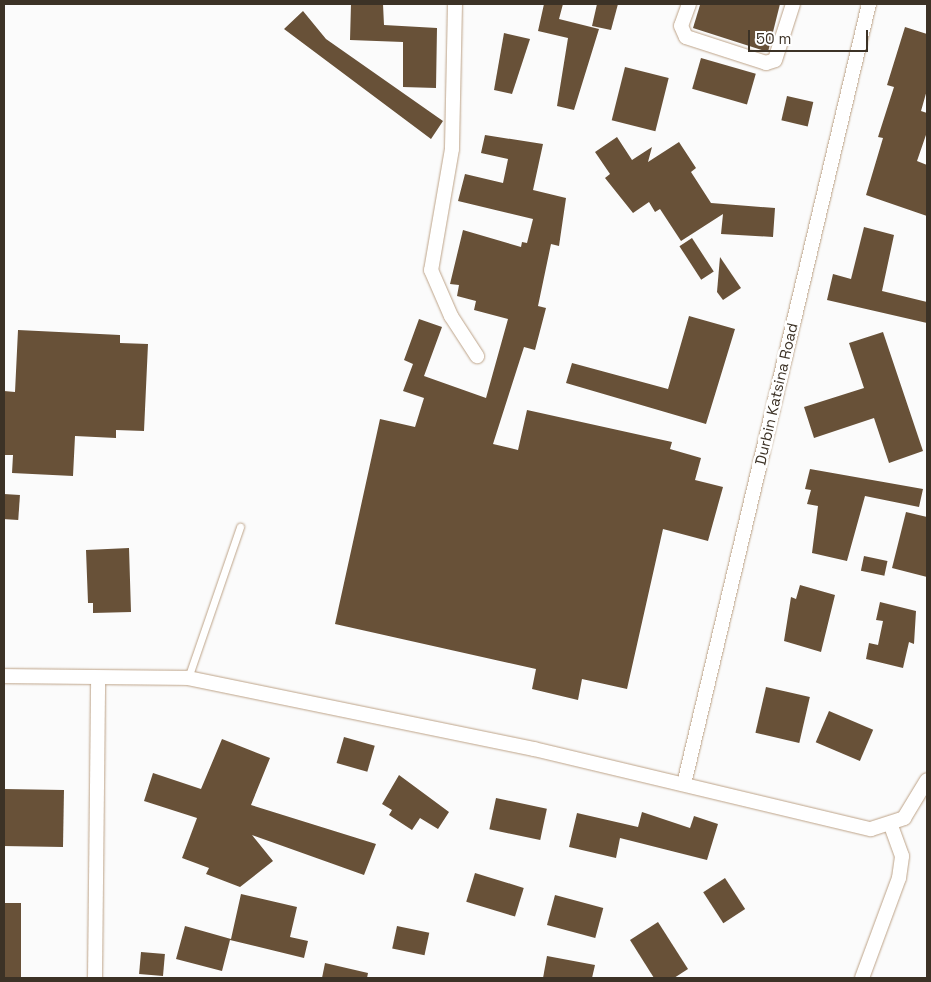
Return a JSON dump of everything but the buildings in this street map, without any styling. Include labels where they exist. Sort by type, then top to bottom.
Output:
[{"type":"street","points":[[455,4],[452,149],[431,270],[451,316],[477,356]]},
{"type":"street","points":[[689,4],[681,26],[686,37],[766,63],[774,60],[793,4]]},
{"type":"street","name":"Durbin Katsina Road","points":[[684,784],[868,4]]},
{"type":"street","points":[[4,676],[188,678],[684,784],[871,829],[892,826],[904,818],[927,780]]},
{"type":"street","points":[[95,978],[98,678]]},
{"type":"street","points":[[862,978],[899,878],[902,856],[892,826]]},
{"type":"lane","points":[[188,678],[240,527]]}]
